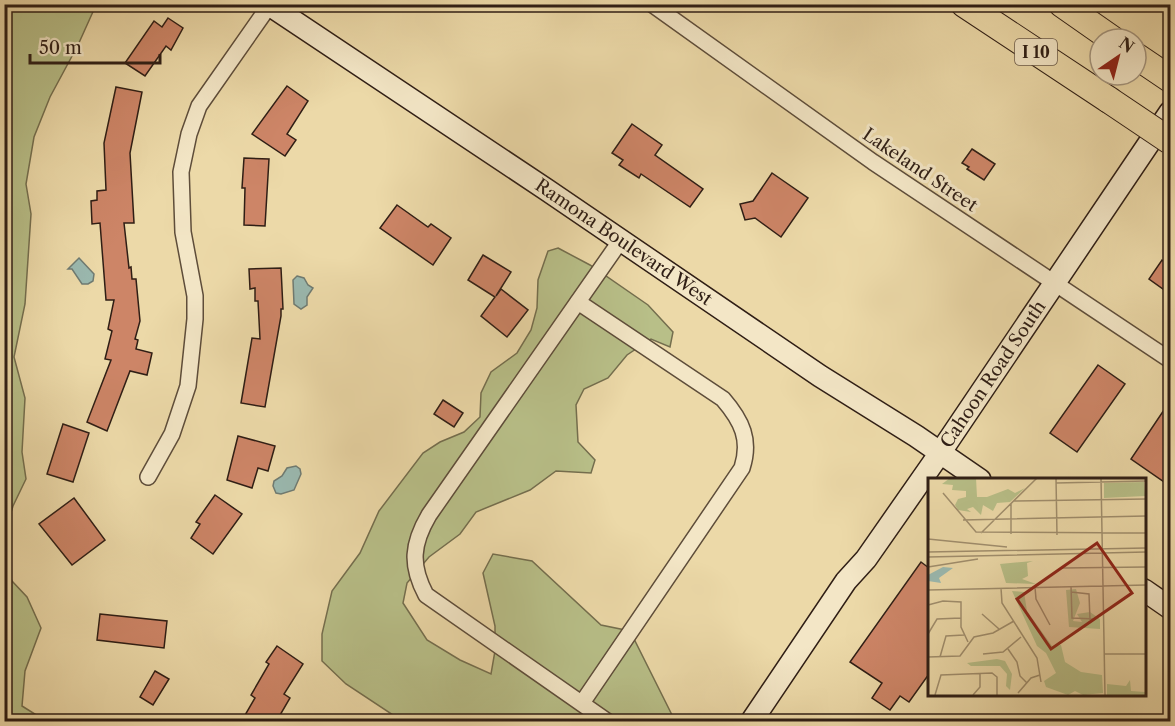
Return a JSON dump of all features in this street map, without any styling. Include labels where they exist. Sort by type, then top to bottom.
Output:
[{"type":"highway","name":"I 10","points":[[964,4],[1170,141]]},
{"type":"highway","points":[[1062,4],[1095,27]]},
{"type":"highway","points":[[1148,64],[1170,79]]},
{"type":"street","name":"Ramona Boulevard West","points":[[268,5],[621,240],[820,376],[977,478]]},
{"type":"street","points":[[148,477],[172,434],[188,386],[195,296],[183,232],[181,172],[189,134],[199,106],[268,5]]},
{"type":"street","name":"Lakeland Street","points":[[653,5],[873,162],[1170,360]]},
{"type":"street","name":"Cahoon Road South","points":[[750,722],[846,580],[866,559],[940,453],[1170,112]]},
{"type":"street","points":[[608,722],[426,595],[417,578],[414,558],[419,533],[429,515],[621,240]]},
{"type":"street","points":[[578,302],[723,399],[743,428],[746,447],[742,468],[582,703]]},
{"type":"street","points":[[1145,591],[1170,608]]},
{"type":"green space","points":[[5,4],[96,5],[50,97],[34,137],[26,184],[31,214],[25,304],[14,357],[25,398],[22,452],[26,479],[13,506],[5,532]]},
{"type":"green space","points":[[558,248],[590,265],[648,305],[673,332],[670,347],[651,339],[627,355],[608,378],[584,389],[576,405],[578,442],[595,460],[591,473],[556,471],[530,490],[476,512],[460,534],[429,557],[407,583],[403,603],[427,640],[460,660],[491,674],[495,651],[495,626],[483,573],[493,554],[532,561],[601,625],[630,631],[675,721],[402,721],[346,684],[322,661],[322,634],[332,591],[360,553],[379,511],[423,453],[440,442],[464,432],[480,417],[481,393],[491,372],[517,353],[531,330],[537,308],[538,280],[548,251]]},
{"type":"green space","points":[[4,562],[12,581],[27,597],[41,628],[25,671],[22,706],[46,721],[5,721]]},
{"type":"water","points":[[79,258],[94,274],[93,281],[88,284],[82,284],[72,269],[68,269]]},
{"type":"water","points":[[297,276],[304,278],[313,288],[307,297],[307,305],[301,309],[294,304],[293,280]]},
{"type":"water","points":[[296,466],[300,469],[301,474],[294,490],[281,494],[276,493],[273,486],[274,481],[282,476],[287,468]]},
{"type":"building","points":[[168,18],[183,28],[171,50],[166,46],[145,76],[125,63],[154,21],[162,27]]},
{"type":"building","points":[[287,86],[308,101],[287,134],[296,140],[285,156],[252,134]]},
{"type":"building","points":[[116,87],[142,92],[130,153],[134,223],[124,223],[129,268],[131,267],[132,279],[136,279],[140,321],[135,339],[138,340],[136,349],[152,353],[147,375],[130,371],[107,431],[87,422],[111,360],[105,359],[112,331],[108,329],[114,300],[106,300],[100,223],[92,224],[91,201],[97,200],[97,191],[106,190],[104,143]]},
{"type":"building","points":[[632,124],[662,145],[655,155],[703,189],[690,207],[641,174],[639,178],[619,165],[623,160],[612,153]]},
{"type":"building","points":[[972,149],[995,164],[984,180],[962,163]]},
{"type":"building","points":[[244,158],[269,159],[265,226],[244,225],[245,188],[242,188]]},
{"type":"building","points":[[772,173],[808,198],[781,237],[755,218],[745,220],[740,204],[753,201]]},
{"type":"building","points":[[397,205],[428,227],[431,224],[451,238],[433,265],[380,228]]},
{"type":"building","points":[[483,255],[511,272],[496,296],[501,289],[528,310],[507,337],[481,316],[495,297],[468,280]]},
{"type":"building","points":[[1162,260],[1170,266],[1170,294],[1149,279]]},
{"type":"building","points":[[281,268],[283,309],[281,309],[265,407],[241,403],[252,338],[260,339],[258,301],[255,301],[255,288],[250,289],[249,269]]},
{"type":"building","points":[[1098,365],[1125,384],[1077,452],[1050,433]]},
{"type":"building","points":[[443,400],[463,413],[454,427],[434,414]]},
{"type":"building","points":[[1170,401],[1170,486],[1131,459]]},
{"type":"building","points":[[63,424],[89,433],[73,482],[47,474]]},
{"type":"building","points":[[238,436],[275,446],[268,471],[258,468],[252,488],[227,480]]},
{"type":"building","points":[[215,495],[242,514],[213,554],[191,538],[200,524],[196,522]]},
{"type":"building","points":[[74,498],[105,540],[72,565],[39,524]]},
{"type":"building","points":[[921,562],[928,567],[928,675],[909,702],[900,696],[890,710],[872,698],[882,683],[850,662]]},
{"type":"building","points":[[100,614],[167,621],[164,648],[97,640]]},
{"type":"building","points":[[277,646],[303,664],[284,694],[290,698],[276,722],[241,722],[255,698],[251,695],[269,664],[266,662]]},
{"type":"building","points":[[155,671],[169,679],[153,705],[140,697]]}]
